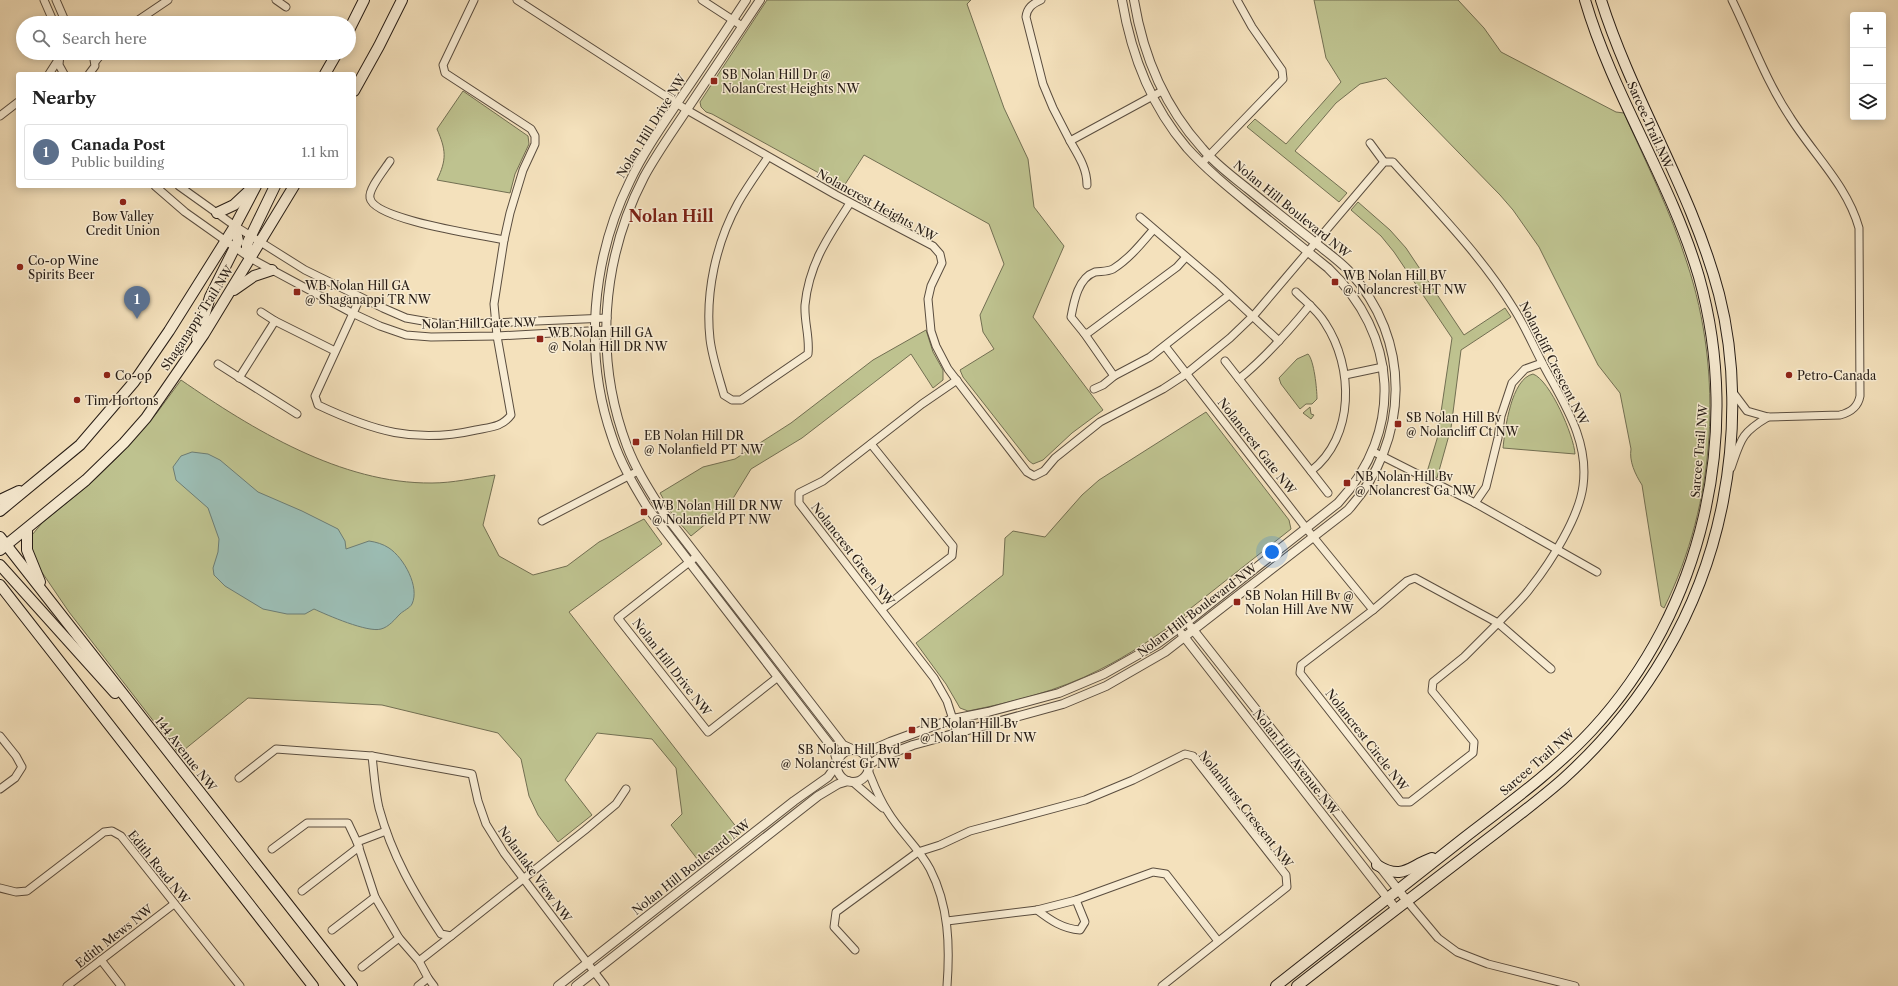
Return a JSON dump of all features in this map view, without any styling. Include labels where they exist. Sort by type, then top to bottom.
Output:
[{"type":"main road","points":[[356,16],[364,0]]},
{"type":"main road","points":[[356,87],[402,0]]},
{"type":"main road","name":"Sarcee Trail NW","points":[[1276,986],[1562,760],[1606,715],[1633,680],[1656,643],[1683,586],[1698,543],[1710,493],[1717,425],[1713,344],[1705,300],[1698,275],[1678,219],[1604,52],[1585,0]]},
{"type":"main road","name":"Sarcee Trail NW","points":[[1297,986],[1561,780],[1615,727],[1640,694],[1666,655],[1697,592],[1716,536],[1728,476],[1732,427],[1732,390],[1724,320],[1702,239],[1622,56],[1601,0]]},
{"type":"main road","points":[[1608,0],[1622,56]]},
{"type":"main road","points":[[327,72],[333,60]]},
{"type":"main road","points":[[217,212],[234,205],[253,188]]},
{"type":"main road","name":"Shaganappi Trail NW","points":[[0,511],[80,445],[134,382],[169,331],[235,226],[254,188]]},
{"type":"main road","points":[[250,258],[247,252],[247,244],[274,188]]},
{"type":"main road","name":"Shaganappi Trail NW","points":[[1,544],[27,529],[86,480],[124,443],[146,418],[192,352],[231,292],[259,242],[293,188]]},
{"type":"main road","points":[[192,352],[210,297],[238,241],[235,226]]},
{"type":"main road","points":[[231,292],[254,276],[272,270]]},
{"type":"main road","points":[[0,500],[38,480]]},
{"type":"main road","points":[[27,529],[27,550],[45,593]]},
{"type":"main road","name":"144 Avenue NW","points":[[1,544],[45,593],[352,986]]},
{"type":"main road","points":[[0,565],[180,766]]},
{"type":"main road","points":[[1,587],[313,986]]},
{"type":"main road","points":[[1377,865],[1394,873],[1402,872],[1430,858],[1442,856]]},
{"type":"main road","points":[[286,952],[319,986]]},
{"type":"street","points":[[44,0],[51,16]]},
{"type":"street","points":[[56,0],[63,16]]},
{"type":"street","points":[[144,16],[168,0]]},
{"type":"street","points":[[276,0],[286,7]]},
{"type":"street","points":[[360,298],[315,396],[318,405],[379,430],[435,436],[458,434],[504,423],[511,415],[497,336],[494,304],[504,240],[516,192],[536,136],[531,129],[445,73],[443,65],[474,0]]},
{"type":"street","name":"Nolancrest Heights NW","points":[[517,0],[687,110],[768,157],[933,246],[940,254],[942,263],[931,286],[928,299],[928,314],[936,346],[941,357],[957,380],[1026,472],[1034,476],[1044,471],[1055,458],[1100,422],[1142,401],[1186,374],[1253,316],[1308,252]]},
{"type":"street","points":[[702,0],[742,26]]},
{"type":"street","name":"Nolan Hill Drive NW","points":[[746,0],[649,146],[630,180],[619,205],[603,254],[598,281],[595,330],[599,381],[605,415],[612,438],[629,477],[647,507],[834,750],[837,764]]},
{"type":"street","name":"Nolan Hill Drive NW","points":[[760,0],[663,145],[644,177],[627,215],[613,263],[606,330],[607,365],[612,392],[626,441],[638,471],[663,512],[843,745],[852,749]]},
{"type":"street","points":[[1040,0],[1030,6],[1026,11],[1026,17],[1043,84],[1053,108],[1084,167],[1087,176],[1087,185]]},
{"type":"street","name":"Nolan Hill Boulevard NW","points":[[869,768],[874,761],[888,753],[956,732],[1063,704],[1106,686],[1160,655],[1184,638],[1310,533],[1347,494],[1357,480],[1378,436],[1383,415],[1385,390],[1383,367],[1372,330],[1354,296],[1342,282],[1308,252],[1216,177],[1186,146],[1153,96],[1142,74],[1131,44],[1122,0]]},
{"type":"street","name":"Nolan Hill Boulevard NW","points":[[862,752],[874,749],[953,719],[988,712],[1060,693],[1104,674],[1157,644],[1310,533],[1348,510],[1356,501],[1383,456],[1394,415],[1396,393],[1395,371],[1387,337],[1372,303],[1358,282],[1347,270],[1209,156],[1188,132],[1162,91],[1152,68],[1143,44],[1134,0]]},
{"type":"street","points":[[1202,163],[1283,79],[1282,70],[1252,27],[1237,0]]},
{"type":"street","points":[[1732,0],[1758,58],[1789,117],[1844,193],[1855,214],[1858,228],[1861,355],[1859,403],[1848,413],[1840,415],[1768,417],[1747,411],[1732,390]]},
{"type":"street","points":[[50,72],[57,60]]},
{"type":"street","points":[[59,60],[59,65],[63,72]]},
{"type":"street","points":[[94,60],[95,72]]},
{"type":"street","points":[[90,72],[98,60]]},
{"type":"street","points":[[1070,141],[1162,91]]},
{"type":"street","points":[[0,116],[16,104]]},
{"type":"street","name":"Nolancliff Crescent NW","points":[[1370,143],[1384,162],[1393,162],[1448,223],[1489,273],[1514,308],[1571,416],[1580,438],[1584,462],[1583,486],[1577,508],[1548,563],[1531,588],[1498,623]]},
{"type":"street","points":[[768,157],[739,202],[728,224],[712,278],[709,303],[710,339],[724,395],[732,400],[741,400],[774,379],[808,354],[809,343],[804,322],[805,304],[810,276],[821,248],[850,202]]},
{"type":"street","points":[[390,161],[370,191],[370,198],[376,206],[418,224],[504,240]]},
{"type":"street","points":[[1308,252],[1384,162]]},
{"type":"street","name":"Nolan Hill Gate NW","points":[[157,188],[185,212],[224,242],[250,258],[352,313],[380,326],[406,335],[431,337],[497,336],[606,330]]},
{"type":"street","name":"Nolan Hill Gate NW","points":[[182,188],[191,196],[217,212],[235,226],[305,270],[360,298],[406,318],[446,325],[607,318]]},
{"type":"street","points":[[1140,217],[1153,230],[1253,316],[1279,341]]},
{"type":"street","points":[[1114,376],[1071,317],[1073,304],[1083,279],[1094,273],[1111,270],[1121,263],[1141,245],[1153,230]]},
{"type":"street","points":[[1084,333],[1088,333],[1177,267],[1186,257]]},
{"type":"street","points":[[1296,292],[1310,305],[1329,329],[1345,375],[1346,398],[1340,432],[1323,462],[1311,471]]},
{"type":"street","points":[[1094,389],[1103,385],[1114,376],[1150,357],[1229,295]]},
{"type":"street","points":[[1239,379],[1279,341],[1310,305]]},
{"type":"street","points":[[261,312],[275,321],[335,351]]},
{"type":"street","points":[[239,378],[275,321]]},
{"type":"street","points":[[1165,346],[1186,374]]},
{"type":"street","points":[[1225,361],[1328,492]]},
{"type":"street","points":[[1475,503],[1486,487],[1498,438],[1501,416],[1512,383],[1525,369],[1542,363]]},
{"type":"street","points":[[218,364],[297,414]]},
{"type":"street","points":[[1345,375],[1383,367]]},
{"type":"street","name":"Nolancrest Gate NW","points":[[1186,374],[1310,533]]},
{"type":"street","name":"Nolancrest Green NW","points":[[956,732],[947,701],[934,678],[799,503],[799,493],[823,481],[922,404],[957,380]]},
{"type":"street","points":[[1728,476],[1743,435],[1752,427],[1768,417]]},
{"type":"street","points":[[871,444],[953,546],[952,556],[882,609]]},
{"type":"street","points":[[1372,451],[1475,503],[1597,572]]},
{"type":"street","points":[[542,521],[638,471]]},
{"type":"street","points":[[1310,533],[1373,610]]},
{"type":"street","name":"Nolan Hill Drive NW","points":[[696,556],[618,618],[708,732],[778,677]]},
{"type":"street","name":"Nolancrest Circle NW","points":[[1415,578],[1498,623],[1464,657],[1433,682],[1432,691],[1474,742],[1473,753],[1410,802],[1401,802],[1300,673],[1301,665],[1373,610],[1407,581],[1415,578]]},
{"type":"street","name":"Nolan Hill Avenue NW","points":[[1187,622],[1406,901]]},
{"type":"street","points":[[1498,623],[1551,670]]},
{"type":"street","name":"Nolan Hill Avenue NW","points":[[1177,629],[1396,909]]},
{"type":"street","points":[[807,715],[815,709]]},
{"type":"street","points":[[0,736],[16,756],[22,767],[15,778],[0,789]]},
{"type":"street","name":"Nolanlake View NW","points":[[239,778],[276,749],[372,756],[472,774],[478,801],[486,824],[523,879],[605,986]]},
{"type":"street","points":[[888,812],[851,782],[840,776],[837,764],[843,753],[852,749],[862,752],[866,756],[875,788],[888,812],[930,869],[943,903],[946,920],[949,953],[947,986]]},
{"type":"street","name":"Nolanhurst Crescent NW","points":[[918,852],[940,845],[970,831],[1085,800],[1133,780],[1184,754],[1192,756],[1286,875],[1287,887],[1162,986]]},
{"type":"street","points":[[372,756],[378,806],[391,848],[412,890],[441,934],[451,936]]},
{"type":"street","name":"Nolan Hill Boulevard NW","points":[[558,986],[794,801],[828,777],[837,764]]},
{"type":"street","points":[[851,782],[863,779],[869,768]]},
{"type":"street","name":"Nolan Hill Boulevard NW","points":[[576,986],[818,796],[838,784],[851,782]]},
{"type":"street","points":[[419,961],[616,804],[626,789]]},
{"type":"street","points":[[272,849],[307,823],[348,824],[358,844],[376,896],[399,938],[419,961],[434,986]]},
{"type":"street","name":"Edith Road NW","points":[[0,888],[16,892],[27,891],[104,832],[112,830],[121,836],[240,986]]},
{"type":"street","points":[[302,892],[358,844],[386,831]]},
{"type":"street","points":[[855,950],[834,927],[836,912],[918,852]]},
{"type":"street","points":[[946,920],[1037,910],[1076,900],[1152,872],[1166,874],[1218,941]]},
{"type":"street","points":[[332,930],[376,896]]},
{"type":"street","points":[[1037,910],[1053,922],[1069,929],[1080,930],[1085,922],[1076,900]]},
{"type":"street","points":[[1406,901],[1435,935],[1457,952],[1488,964],[1575,986]]},
{"type":"street","name":"Edith Mews NW","points":[[67,986],[174,904]]},
{"type":"street","points":[[362,967],[399,938]]},
{"type":"street","points":[[101,960],[121,986]]},
{"type":"street","points":[[418,986],[428,978]]},
{"type":"green space","points":[[767,0],[971,0],[967,4],[1004,108],[1028,159],[1034,207],[1064,246],[1033,317],[1103,410],[1072,433],[1043,460],[1033,464],[1029,461],[963,377],[960,370],[994,349],[983,332],[980,315],[1004,264],[989,224],[864,155],[842,189],[837,183],[706,112],[701,107],[700,102]]},
{"type":"green space","points":[[1314,0],[1458,0],[1484,28],[1501,52],[1616,112],[1624,113],[1666,206],[1687,263],[1699,305],[1706,349],[1710,393],[1709,438],[1704,482],[1695,525],[1681,568],[1664,608],[1661,606],[1642,485],[1632,463],[1631,449],[1620,393],[1598,365],[1539,247],[1513,210],[1500,195],[1386,78],[1360,84],[1336,103],[1295,151],[1347,193],[1339,202],[1247,127],[1255,119],[1286,144],[1341,82],[1326,58]]},
{"type":"green space","points":[[463,91],[528,136],[529,144],[515,174],[510,193],[437,180],[444,160],[444,149],[437,129]]},
{"type":"green space","points":[[1358,202],[1390,230],[1406,248],[1464,335],[1505,308],[1511,317],[1461,350],[1451,428],[1437,478],[1427,472],[1437,439],[1452,338],[1394,252],[1381,236],[1351,210]]},
{"type":"green space","points":[[926,330],[933,352],[943,370],[943,380],[933,388],[911,354],[802,438],[751,469],[729,505],[691,536],[672,514],[660,493],[703,467],[735,459],[791,423],[873,360]]},
{"type":"green space","points":[[1308,354],[1312,362],[1316,382],[1317,399],[1312,404],[1306,404],[1300,409],[1281,384],[1279,378],[1297,359]]},
{"type":"green space","points":[[1533,374],[1540,378],[1547,386],[1560,410],[1566,422],[1574,446],[1575,454],[1503,448],[1505,429],[1514,395],[1519,385],[1525,378]]},
{"type":"green space","points":[[181,380],[237,417],[299,450],[331,464],[364,474],[398,481],[432,483],[495,475],[483,525],[499,556],[533,575],[567,566],[599,542],[644,519],[662,544],[569,612],[741,833],[701,864],[671,825],[682,814],[676,768],[652,739],[597,733],[565,780],[592,815],[558,842],[538,815],[529,796],[521,759],[498,733],[382,705],[248,698],[179,754],[69,612],[37,565],[32,552],[32,535],[42,523],[90,484],[119,456],[156,414]]},
{"type":"green space","points":[[1310,407],[1311,414],[1314,415],[1311,419],[1303,413]]},
{"type":"green space","points":[[1206,412],[1289,520],[1291,529],[1164,631],[1110,664],[1068,684],[1035,695],[968,711],[960,708],[946,684],[916,643],[1003,575],[1005,538],[1013,531],[1045,537],[1082,495],[1099,480]]},
{"type":"water","points":[[192,452],[208,454],[220,460],[258,492],[302,511],[338,529],[345,541],[346,549],[369,541],[379,543],[389,548],[400,559],[409,573],[414,589],[412,604],[387,627],[375,630],[348,623],[314,609],[305,614],[287,614],[263,609],[225,586],[214,575],[213,568],[218,552],[219,539],[208,508],[176,480],[173,467],[181,456]]},
{"type":"place","name":"SB Nolan Hill Dr @ NolanCrest Heights NW","points":[[714,81]]},
{"type":"place","name":"Bow Valley Credit Union","points":[[123,202]]},
{"type":"place","name":"Co-op Wine Spirits Beer","points":[[20,267]]},
{"type":"place","name":"WB Nolan Hill BV @ Nolancrest HT NW","points":[[1335,282]]},
{"type":"place","name":"WB Nolan Hill GA @ Shaganappi TR NW","points":[[297,292]]},
{"type":"place","name":"Canada Post","points":[[137,319]]},
{"type":"place","name":"WB Nolan Hill GA @ Nolan Hill DR NW","points":[[540,339]]},
{"type":"place","name":"Co-op","points":[[107,375]]},
{"type":"place","name":"Petro-Canada","points":[[1789,375]]},
{"type":"place","name":"Tim Hortons","points":[[77,400]]},
{"type":"place","name":"SB Nolan Hill Bv @ Nolancliff Ct NW","points":[[1398,424]]},
{"type":"place","name":"EB Nolan Hill DR @ Nolanfield PT NW","points":[[636,442]]},
{"type":"place","name":"NB Nolan Hill Bv @ Nolancrest Ga NW","points":[[1347,483]]},
{"type":"place","name":"WB Nolan Hill DR NW @ Nolanfield PT NW","points":[[644,512]]},
{"type":"place","name":"SB Nolan Hill Bv @ Nolan Hill Ave NW","points":[[1237,602]]},
{"type":"place","name":"NB Nolan Hill Bv @ Nolan Hill Dr NW","points":[[912,730]]},
{"type":"place","name":"SB Nolan Hill Bvd @ Nolancrest Gr NW","points":[[908,756]]},
{"type":"district","name":"Nolan Hill","points":[[671,216]]}]
